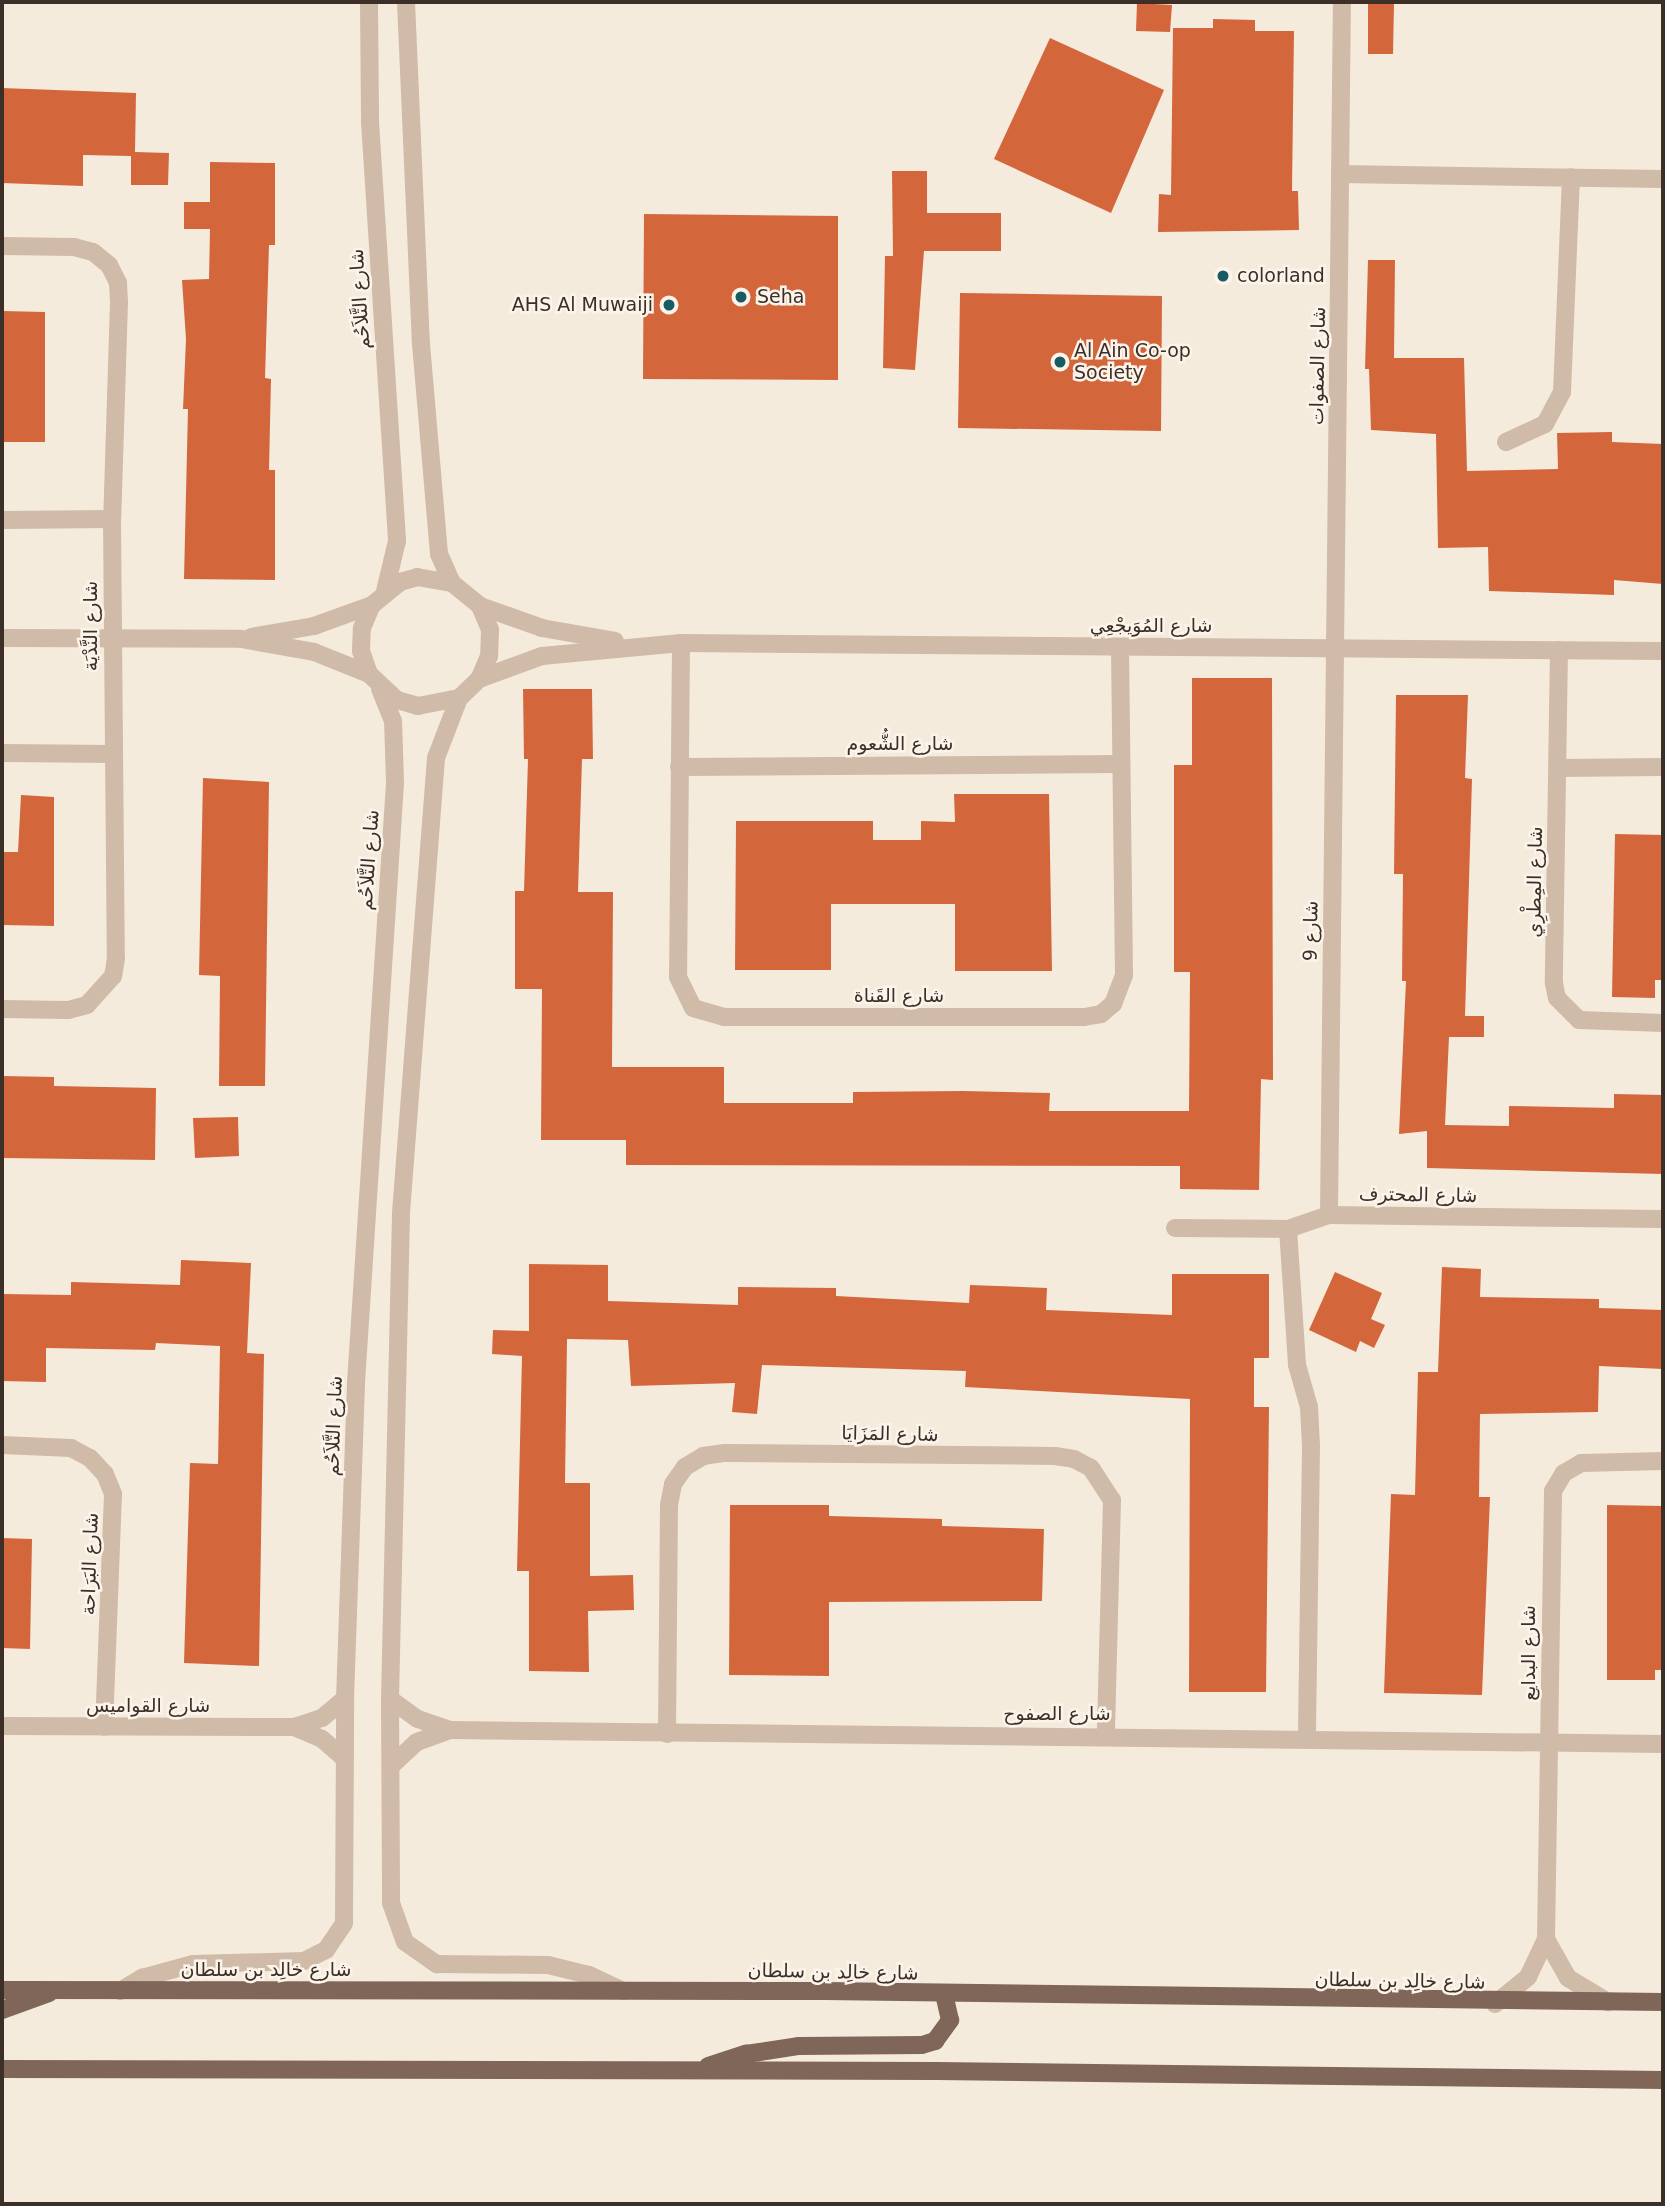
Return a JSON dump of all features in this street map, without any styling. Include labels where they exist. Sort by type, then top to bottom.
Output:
[{"type":"main road","name":"شارع خالِد بن سلطان","points":[[2,1990],[944,1994],[1494,2004],[1663,2002]]},
{"type":"main road","points":[[2,2010],[55,1990]]},
{"type":"main road","points":[[695,2071],[746,2054],[785,2047],[922,2045],[944,2032],[950,2006],[944,1994]]},
{"type":"main road","points":[[2,2069],[695,2071],[1663,2080]]},
{"type":"street","name":"شارع التَّلاَحُم","points":[[369,2],[371,136],[397,541],[385,591]]},
{"type":"street","points":[[406,2],[421,344],[439,554],[453,583],[480,606],[490,630],[489,656],[479,679],[459,698],[436,758],[401,1216],[390,1699],[391,1903],[405,1942],[437,1964],[548,1965],[589,1975],[624,1992]]},
{"type":"street","name":"شارع الصفوات","points":[[1336,647],[1342,2]]},
{"type":"street","points":[[1340,174],[1663,179]]},
{"type":"street","points":[[1506,442],[1521,439],[1545,424],[1562,392],[1571,177]]},
{"type":"street","name":"شارع النَّدْيَة","points":[[2,246],[74,247],[93,252],[109,265],[118,283],[112,519],[113,976],[87,1005],[68,1010],[2,1009]]},
{"type":"street","points":[[2,520],[112,519]]},
{"type":"street","points":[[375,681],[361,651],[362,628],[372,606],[385,591],[417,577],[453,583]]},
{"type":"street","points":[[2,638],[241,639],[314,626],[372,606]]},
{"type":"street","name":"شارع المُوَيجْعِي","points":[[480,606],[541,628],[639,646]]},
{"type":"street","points":[[241,639],[314,652],[375,681],[397,700],[418,706],[459,698]]},
{"type":"street","name":"شارع المُوَيجْعِي","points":[[479,679],[542,656],[681,643],[1663,651]]},
{"type":"street","name":"شارع القَناة","points":[[681,643],[678,977],[693,1008],[724,1017],[1084,1017],[1101,1013],[1113,1004],[1124,975],[1120,648]]},
{"type":"street","name":"شارع 9","points":[[1329,1215],[1336,647]]},
{"type":"street","name":"شارع المِطْرِي","points":[[1559,650],[1554,983],[1557,998],[1579,1020],[1663,1023]]},
{"type":"street","name":"شارع التَّلاَحُم","points":[[120,1991],[167,1969],[304,1961],[326,1950],[344,1923],[347,1904],[345,1699],[356,1383],[395,783],[396,738],[375,681]]},
{"type":"street","points":[[2,753],[113,754]]},
{"type":"street","name":"شارع الشُّعوم","points":[[679,767],[1121,764]]},
{"type":"street","points":[[1559,768],[1663,767]]},
{"type":"street","name":"شارع المحترف","points":[[1175,1228],[1288,1229],[1329,1215],[1663,1219]]},
{"type":"street","points":[[1288,1229],[1297,1365],[1309,1407],[1311,1446],[1307,1740]]},
{"type":"street","name":"شارع البَرَاحة","points":[[2,1445],[71,1448],[90,1458],[104,1474],[113,1494],[104,1727]]},
{"type":"street","name":"شارع المَزَايَا","points":[[667,1734],[669,1505],[673,1484],[685,1467],[704,1456],[725,1453],[1055,1456],[1074,1459],[1091,1468],[1105,1482],[1112,1500],[1106,1735]]},
{"type":"street","name":"شارع البدايع","points":[[1494,2004],[1528,1977],[1546,1939],[1553,1490],[1564,1473],[1581,1463],[1663,1461]]},
{"type":"street","name":"شارع القواميس","points":[[2,1726],[294,1727],[322,1717],[345,1699]]},
{"type":"street","name":"شارع الصفوح","points":[[390,1699],[418,1719],[450,1730],[667,1734],[1106,1735],[1663,1744]]},
{"type":"street","name":"شارع القواميس","points":[[294,1727],[322,1739],[345,1759]]},
{"type":"street","name":"شارع الصفوح","points":[[391,1766],[417,1742],[450,1730]]},
{"type":"street","points":[[1546,1939],[1568,1978],[1588,1994],[1611,2003]]},
{"type":"building","points":[[1368,2],[1394,2],[1393,54],[1368,54]]},
{"type":"building","points":[[1137,3],[1172,5],[1170,32],[1136,31]]},
{"type":"building","points":[[1213,19],[1255,20],[1255,31],[1294,31],[1292,191],[1298,191],[1299,230],[1158,232],[1159,194],[1171,195],[1173,28],[1213,28]]},
{"type":"building","points":[[1050,38],[1164,90],[1111,213],[994,159]]},
{"type":"building","points":[[2,88],[136,93],[135,152],[169,153],[168,185],[131,185],[131,156],[83,155],[83,186],[2,183]]},
{"type":"building","points":[[210,162],[275,163],[275,245],[269,245],[265,378],[271,379],[269,470],[275,470],[275,580],[184,579],[188,409],[183,409],[186,339],[182,280],[209,279],[210,229],[184,229],[184,202],[210,202]]},
{"type":"building","points":[[892,171],[927,171],[927,213],[1001,213],[1001,251],[924,251],[915,370],[883,368],[885,256],[893,256]]},
{"type":"building","name":"Seha","points":[[644,214],[838,216],[838,380],[643,379]]},
{"type":"building","points":[[1368,260],[1395,260],[1394,358],[1464,358],[1467,471],[1558,469],[1557,433],[1612,432],[1612,442],[1663,444],[1663,584],[1614,580],[1614,595],[1489,591],[1488,547],[1438,548],[1436,434],[1371,430],[1369,369],[1365,369]]},
{"type":"building","name":"Al Ain Co-op Society","points":[[960,293],[1162,296],[1161,431],[958,428]]},
{"type":"building","points":[[2,311],[45,312],[45,442],[2,442]]},
{"type":"building","points":[[1192,678],[1272,678],[1273,1080],[1261,1079],[1259,1190],[1180,1189],[1180,1166],[626,1165],[626,1140],[541,1140],[542,989],[515,989],[515,891],[524,891],[528,759],[524,759],[523,689],[592,689],[593,759],[582,759],[578,892],[613,892],[612,1067],[724,1067],[724,1103],[853,1103],[853,1092],[963,1091],[1050,1093],[1049,1111],[1189,1111],[1190,972],[1174,972],[1174,765],[1192,765]]},
{"type":"building","points":[[1396,695],[1468,695],[1465,778],[1472,779],[1465,1016],[1484,1016],[1484,1037],[1449,1037],[1445,1125],[1509,1126],[1509,1106],[1614,1108],[1614,1094],[1663,1095],[1663,1174],[1427,1168],[1427,1131],[1399,1134],[1406,981],[1402,981],[1403,874],[1394,874]]},
{"type":"building","points":[[203,778],[269,782],[265,1086],[219,1086],[220,976],[199,975]]},
{"type":"building","points":[[954,794],[1049,794],[1052,971],[955,971],[955,904],[831,904],[831,970],[735,970],[736,821],[873,821],[873,840],[921,840],[921,821],[955,822]]},
{"type":"building","points":[[21,795],[54,797],[54,926],[2,925],[2,852],[18,852]]},
{"type":"building","points":[[1615,834],[1663,835],[1663,980],[1655,980],[1655,998],[1612,997]]},
{"type":"building","points":[[2,1076],[54,1077],[54,1086],[156,1088],[155,1160],[2,1158]]},
{"type":"building","points":[[238,1117],[239,1156],[195,1158],[193,1118]]},
{"type":"building","points":[[181,1260],[251,1263],[247,1353],[264,1354],[259,1666],[184,1663],[190,1463],[218,1464],[220,1346],[156,1343],[155,1350],[46,1348],[46,1382],[2,1381],[2,1294],[71,1295],[71,1282],[180,1285]]},
{"type":"building","points":[[529,1264],[608,1265],[608,1301],[738,1305],[738,1287],[836,1288],[836,1296],[969,1303],[970,1285],[1047,1288],[1046,1310],[1172,1315],[1172,1274],[1269,1274],[1269,1358],[1254,1358],[1254,1407],[1269,1407],[1266,1692],[1189,1692],[1190,1399],[965,1387],[966,1371],[762,1365],[757,1414],[732,1412],[735,1383],[631,1386],[628,1340],[567,1339],[565,1483],[590,1483],[590,1576],[633,1575],[634,1610],[588,1611],[589,1672],[529,1671],[529,1571],[517,1571],[522,1356],[492,1354],[493,1330],[529,1331]]},
{"type":"building","points":[[1442,1267],[1481,1269],[1480,1297],[1599,1299],[1599,1308],[1663,1310],[1663,1369],[1599,1366],[1598,1412],[1480,1414],[1479,1497],[1490,1497],[1482,1695],[1384,1693],[1391,1494],[1415,1495],[1418,1372],[1438,1372]]},
{"type":"building","points":[[1335,1272],[1382,1293],[1371,1319],[1385,1325],[1374,1348],[1360,1341],[1356,1352],[1309,1330]]},
{"type":"building","points":[[730,1505],[829,1505],[829,1516],[942,1519],[942,1526],[1044,1529],[1042,1601],[829,1602],[829,1676],[729,1675]]},
{"type":"building","points":[[1607,1505],[1663,1506],[1663,1670],[1655,1670],[1655,1680],[1607,1680]]},
{"type":"building","points":[[2,1538],[32,1539],[30,1649],[2,1648]]},
{"type":"place","name":"colorland","points":[[1223,276]]},
{"type":"place","name":"Seha","points":[[741,297]]},
{"type":"place","name":"AHS Al Muwaiji","points":[[669,305]]},
{"type":"place","name":"Al Ain Co-op Society","points":[[1060,362]]}]
